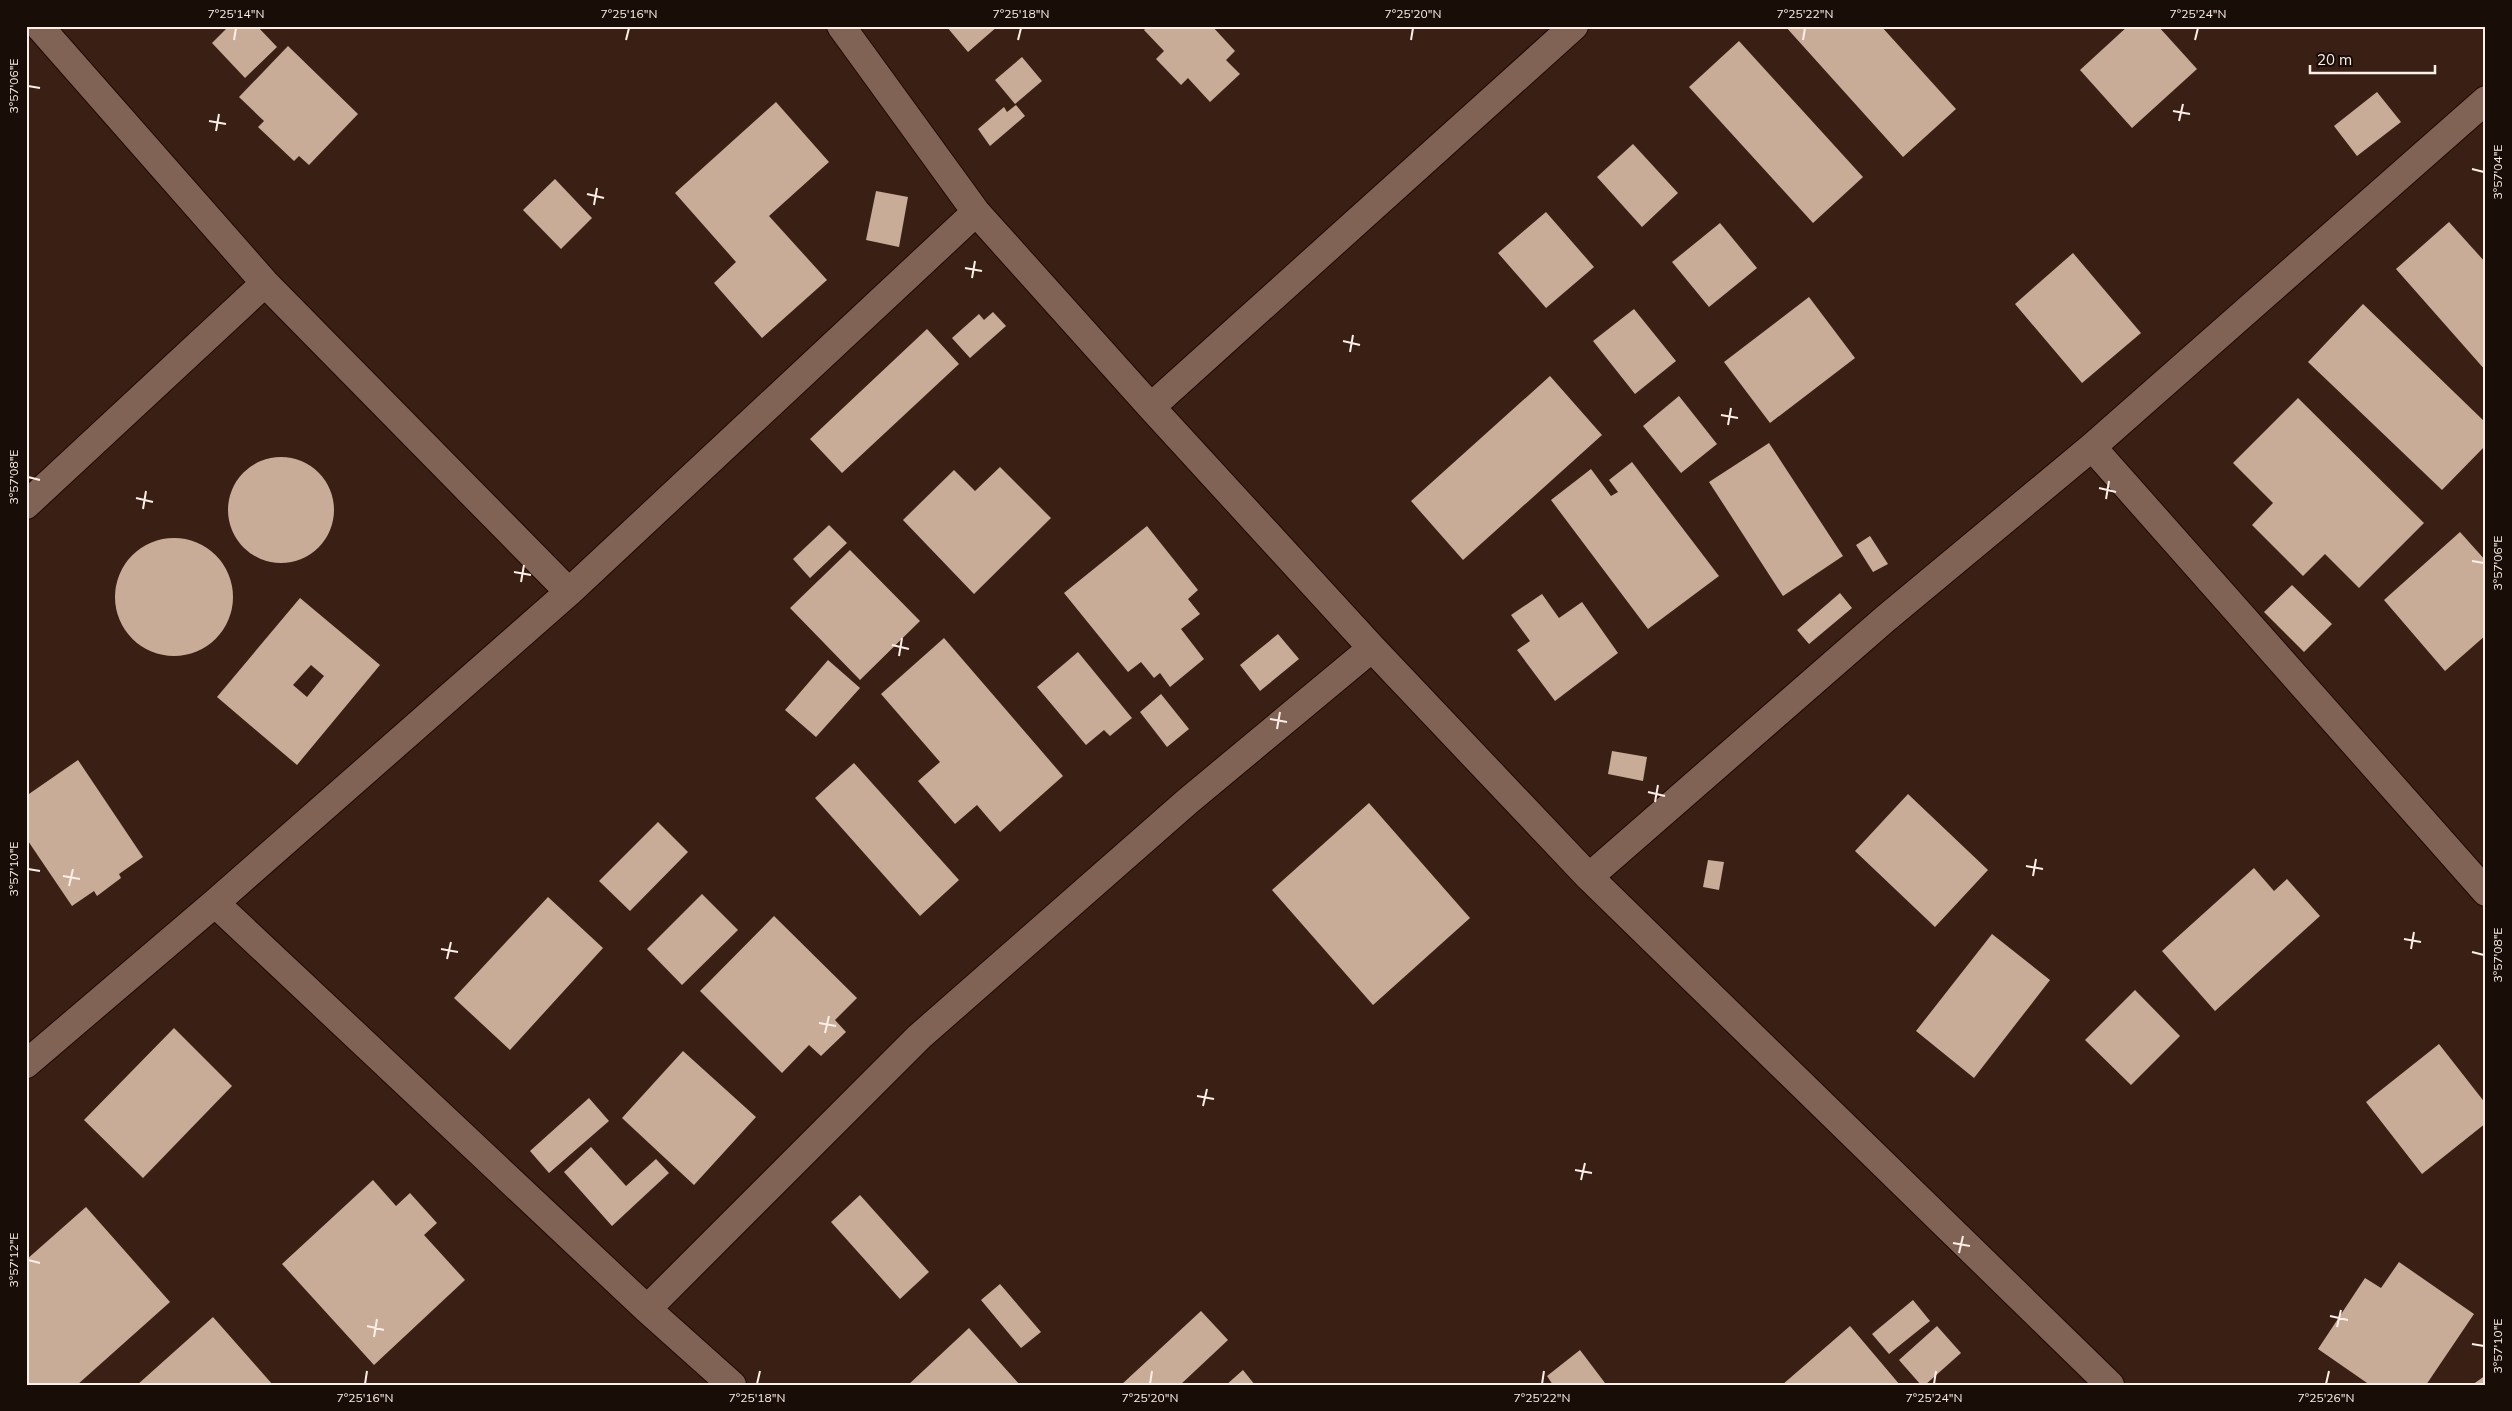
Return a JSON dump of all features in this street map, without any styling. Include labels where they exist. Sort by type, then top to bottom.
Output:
[{"type":"street","points":[[39,26],[265,283],[569,592]]},
{"type":"street","points":[[841,26],[976,212],[1151,407],[1372,648],[1589,877],[2110,1385]]},
{"type":"street","points":[[1151,407],[1574,26]]},
{"type":"street","points":[[1589,877],[1886,619],[2092,447],[2486,100]]},
{"type":"street","points":[[26,1064],[215,903],[569,592],[976,212]]},
{"type":"street","points":[[26,506],[265,283]]},
{"type":"street","points":[[2092,447],[2486,892]]},
{"type":"street","points":[[647,1309],[919,1037],[1188,801],[1372,648]]},
{"type":"street","points":[[215,903],[647,1309],[732,1385]]},
{"type":"building","points":[[229,26],[257,26],[277,47],[245,78],[212,43]]},
{"type":"building","points":[[946,26],[998,26],[968,52]]},
{"type":"building","points":[[1148,26],[1212,26],[1235,51],[1226,60],[1240,74],[1210,102],[1188,78],[1181,85],[1156,59],[1164,51],[1144,30]]},
{"type":"building","points":[[1785,26],[1881,26],[1956,109],[1903,157]]},
{"type":"building","points":[[2128,26],[2158,26],[2197,69],[2132,128],[2080,70]]},
{"type":"building","points":[[1739,41],[1863,177],[1813,223],[1689,87]]},
{"type":"building","points":[[288,46],[358,114],[309,165],[299,156],[294,161],[258,127],[264,121],[239,97]]},
{"type":"building","points":[[1022,57],[1042,81],[1015,104],[995,80]]},
{"type":"building","points":[[2377,92],[2401,122],[2357,156],[2334,126]]},
{"type":"building","points":[[776,102],[829,162],[769,216],[827,280],[762,338],[714,283],[736,262],[675,193]]},
{"type":"building","points":[[1016,105],[1025,116],[990,146],[978,129],[1004,107],[1007,112]]},
{"type":"building","points":[[1633,144],[1678,193],[1642,227],[1597,177]]},
{"type":"building","points":[[555,179],[592,218],[561,249],[523,210]]},
{"type":"building","points":[[876,191],[908,197],[899,247],[866,240]]},
{"type":"building","points":[[1546,212],[1594,267],[1546,308],[1498,253]]},
{"type":"building","points":[[2449,222],[2486,263],[2486,371],[2396,269]]},
{"type":"building","points":[[1720,223],[1757,268],[1709,307],[1672,262]]},
{"type":"building","points":[[2073,253],[2141,333],[2082,383],[2015,304]]},
{"type":"building","points":[[1809,297],[1855,358],[1770,423],[1724,362]]},
{"type":"building","points":[[2363,304],[2486,423],[2486,445],[2442,490],[2308,362]]},
{"type":"building","points":[[1634,309],[1676,361],[1635,394],[1593,341]]},
{"type":"building","points":[[993,312],[1006,326],[970,358],[952,338],[979,314],[984,320]]},
{"type":"building","points":[[927,329],[959,364],[842,473],[810,439]]},
{"type":"building","points":[[1550,376],[1602,435],[1463,560],[1411,501]]},
{"type":"building","points":[[1679,396],[1717,444],[1681,473],[1643,426]]},
{"type":"building","points":[[2298,398],[2424,523],[2359,588],[2325,554],[2303,576],[2252,525],[2273,503],[2233,463]]},
{"type":"building","points":[[1769,443],[1843,556],[1783,596],[1709,482]]},
{"type":"building","points":[[281,457],[301,461],[318,473],[330,490],[334,510],[330,530],[318,547],[301,559],[281,563],[261,559],[244,547],[232,530],[228,510],[232,490],[244,473],[261,461]]},
{"type":"building","points":[[1632,462],[1719,576],[1648,629],[1551,500],[1591,469],[1611,496],[1618,492],[1609,480]]},
{"type":"building","points":[[1000,467],[1051,518],[974,594],[903,520],[954,470],[975,491]]},
{"type":"building","points":[[829,525],[847,543],[810,578],[793,559]]},
{"type":"building","points":[[1147,526],[1198,590],[1188,599],[1200,614],[1181,629],[1204,659],[1170,687],[1160,673],[1154,678],[1141,662],[1128,672],[1064,593]]},
{"type":"building","points":[[2460,532],[2486,561],[2486,635],[2445,671],[2384,600]]},
{"type":"building","points":[[1870,536],[1888,564],[1873,572],[1856,545]]},
{"type":"building","points":[[174,538],[197,542],[216,555],[229,574],[233,597],[229,620],[216,639],[197,652],[174,656],[151,652],[132,639],[119,620],[115,597],[119,574],[132,555],[151,542]]},
{"type":"building","points":[[850,550],[920,621],[860,680],[790,608]]},
{"type":"building","points":[[2292,585],[2332,624],[2304,652],[2264,612]]},
{"type":"building","points":[[1840,593],[1852,608],[1809,644],[1797,630]]},
{"type":"building","points":[[1542,594],[1559,618],[1582,602],[1618,653],[1555,701],[1517,650],[1530,641],[1511,615]]},
{"type":"building","points":[[300,598],[380,665],[297,765],[217,697]],"holes":[[[311,665],[324,676],[307,697],[293,685]]]},
{"type":"building","points":[[1278,634],[1299,659],[1260,691],[1240,665]]},
{"type":"building","points":[[944,638],[1063,776],[1000,832],[977,805],[955,824],[918,781],[940,762],[881,694]]},
{"type":"building","points":[[1078,652],[1132,718],[1110,736],[1104,730],[1086,745],[1037,687]]},
{"type":"building","points":[[828,660],[860,688],[816,737],[785,710]]},
{"type":"building","points":[[1161,694],[1189,729],[1167,747],[1140,712]]},
{"type":"building","points":[[1612,751],[1647,757],[1643,781],[1608,774]]},
{"type":"building","points":[[78,760],[143,857],[119,874],[121,878],[97,896],[94,891],[72,906],[26,838],[26,796]]},
{"type":"building","points":[[854,763],[959,880],[920,916],[815,798]]},
{"type":"building","points":[[1908,794],[1988,870],[1935,927],[1855,851]]},
{"type":"building","points":[[1369,803],[1470,918],[1373,1005],[1272,890]]},
{"type":"building","points":[[658,822],[688,852],[630,911],[599,881]]},
{"type":"building","points":[[1708,860],[1724,862],[1719,890],[1703,887]]},
{"type":"building","points":[[2254,868],[2274,891],[2287,879],[2320,916],[2215,1011],[2162,951]]},
{"type":"building","points":[[702,894],[738,930],[682,985],[647,949]]},
{"type":"building","points":[[548,897],[603,948],[510,1050],[454,998]]},
{"type":"building","points":[[774,916],[857,998],[835,1020],[846,1032],[821,1056],[809,1045],[782,1073],[700,991]]},
{"type":"building","points":[[1992,934],[2050,980],[1974,1078],[1916,1031]]},
{"type":"building","points":[[2135,990],[2180,1036],[2131,1085],[2085,1040]]},
{"type":"building","points":[[174,1028],[232,1086],[143,1178],[84,1120]]},
{"type":"building","points":[[2439,1044],[2486,1104],[2486,1123],[2422,1174],[2366,1102]]},
{"type":"building","points":[[683,1051],[756,1117],[694,1185],[622,1118]]},
{"type":"building","points":[[589,1098],[609,1121],[549,1173],[530,1151]]},
{"type":"building","points":[[591,1147],[626,1186],[656,1159],[669,1173],[612,1226],[564,1172]]},
{"type":"building","points":[[373,1180],[396,1206],[410,1193],[437,1223],[424,1235],[465,1280],[374,1365],[282,1264]]},
{"type":"building","points":[[860,1195],[929,1272],[900,1299],[831,1222]]},
{"type":"building","points":[[86,1207],[170,1302],[77,1385],[26,1385],[26,1260]]},
{"type":"building","points":[[2399,1262],[2474,1314],[2426,1385],[2370,1385],[2318,1349],[2365,1278],[2381,1288]]},
{"type":"building","points":[[1000,1284],[1041,1332],[1021,1348],[981,1300]]},
{"type":"building","points":[[1913,1300],[1930,1321],[1889,1354],[1872,1334]]},
{"type":"building","points":[[1201,1311],[1228,1340],[1180,1385],[1121,1385]]},
{"type":"building","points":[[213,1317],[273,1385],[137,1385]]},
{"type":"building","points":[[1850,1326],[1900,1385],[1782,1385]]},
{"type":"building","points":[[1937,1326],[1961,1353],[1925,1385],[1921,1385],[1899,1360]]},
{"type":"building","points":[[969,1328],[1020,1385],[908,1385]]},
{"type":"building","points":[[1580,1350],[1605,1383],[1602,1385],[1553,1385],[1547,1376]]},
{"type":"building","points":[[1243,1370],[1255,1385],[1226,1385]]},
{"type":"building","points":[[2486,1375],[2486,1385],[2472,1385]]}]
